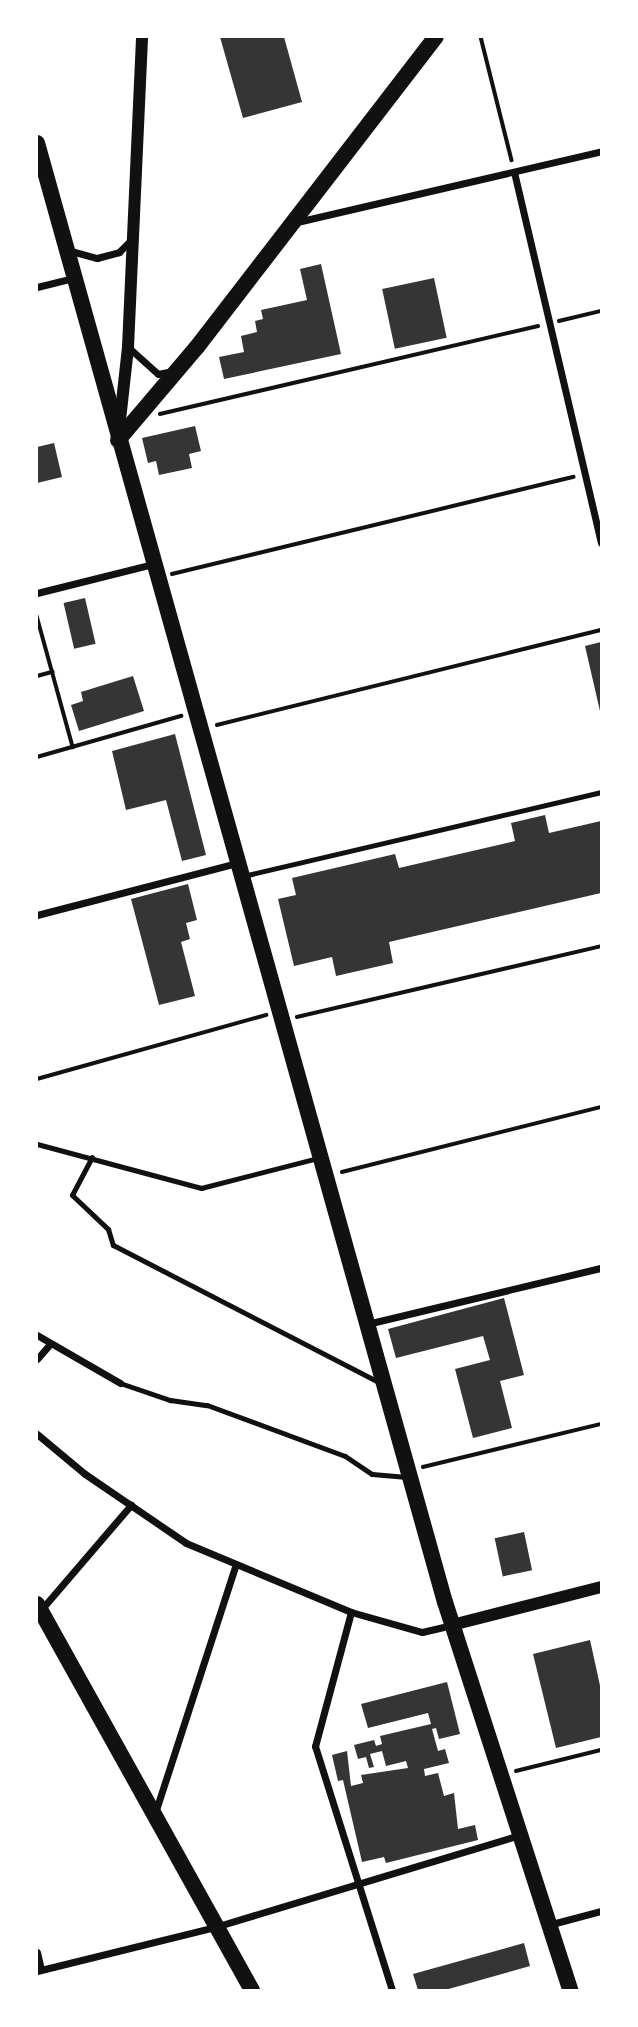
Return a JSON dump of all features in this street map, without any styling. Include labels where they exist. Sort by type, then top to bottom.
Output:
[{"type":"main road","points":[[118,440],[179,370],[436,37]]},
{"type":"main road","points":[[37,143],[197,730],[452,1625],[569,1990]]},
{"type":"main road","points":[[39,1608],[252,1990]]},
{"type":"street","points":[[118,440],[128,347],[142,37]]},
{"type":"street","points":[[293,223],[601,151]]},
{"type":"street","points":[[514,172],[601,543]]},
{"type":"street","points":[[66,250],[97,258],[119,251],[133,237]]},
{"type":"street","points":[[37,287],[74,278]]},
{"type":"street","points":[[128,347],[158,374],[179,370]]},
{"type":"street","points":[[37,593],[155,571]]},
{"type":"street","points":[[37,915],[238,870]]},
{"type":"street","points":[[366,1325],[601,1268]]},
{"type":"street","points":[[37,1335],[120,1384]]},
{"type":"street","points":[[37,1359],[50,1344]]},
{"type":"street","points":[[37,1434],[131,1505],[186,1542],[351,1612],[422,1632],[601,1587]]},
{"type":"street","points":[[39,1608],[131,1505]]},
{"type":"street","points":[[154,1817],[236,1564]]},
{"type":"street","points":[[351,1612],[315,1746],[392,1990]]},
{"type":"street","points":[[37,1952],[39,1971],[215,1927],[520,1835]]},
{"type":"street","points":[[548,1925],[601,1911]]},
{"type":"lane","points":[[238,870],[601,792]]},
{"type":"lane","points":[[37,1144],[201,1188],[319,1158]]},
{"type":"lane","points":[[92,1157],[72,1195],[108,1228],[113,1245],[383,1384]]},
{"type":"lane","points":[[120,1384],[170,1401],[207,1405],[345,1456],[372,1474],[409,1474]]},
{"type":"path","points":[[481,37],[514,172]]},
{"type":"path","points":[[145,412],[167,414],[601,311]]},
{"type":"path","points":[[155,571],[585,475]]},
{"type":"path","points":[[37,616],[73,747]]},
{"type":"path","points":[[197,730],[601,630]]},
{"type":"path","points":[[37,676],[52,672]]},
{"type":"path","points":[[37,757],[193,712]]},
{"type":"path","points":[[37,1079],[279,1016],[601,946]]},
{"type":"path","points":[[324,1177],[601,1107]]},
{"type":"path","points":[[409,1474],[601,1424]]},
{"type":"path","points":[[500,1774],[601,1750]]},
{"type":"building","points":[[220,37],[284,37],[302,102],[243,118]]},
{"type":"building","points":[[321,264],[341,354],[224,379],[219,357],[244,352],[241,336],[257,332],[255,321],[263,319],[261,310],[307,300],[300,269]]},
{"type":"building","points":[[434,278],[447,338],[395,349],[382,289]]},
{"type":"building","points":[[195,426],[201,451],[189,454],[192,468],[159,475],[156,461],[148,463],[142,438]]},
{"type":"building","points":[[54,443],[62,477],[37,483],[37,447]]},
{"type":"building","points":[[85,598],[96,644],[74,649],[64,603]]},
{"type":"building","points":[[601,642],[601,711],[600,711],[585,646]]},
{"type":"building","points":[[133,676],[144,711],[79,731],[71,705],[83,701],[81,692]]},
{"type":"building","points":[[175,734],[206,855],[182,861],[166,800],[126,810],[112,751]]},
{"type":"building","points":[[545,815],[549,833],[601,821],[601,893],[389,942],[393,963],[336,976],[332,957],[294,966],[278,899],[296,895],[292,878],[395,854],[399,868],[515,841],[511,823]]},
{"type":"building","points":[[188,884],[197,920],[186,923],[190,939],[181,942],[195,996],[159,1005],[131,899]]},
{"type":"building","points":[[504,1298],[524,1375],[500,1381],[512,1428],[473,1438],[455,1369],[490,1360],[483,1336],[396,1358],[388,1329]]},
{"type":"building","points":[[524,1532],[532,1570],[503,1576],[495,1538]]},
{"type":"building","points":[[590,1640],[601,1690],[601,1737],[556,1748],[533,1654]]},
{"type":"building","points":[[447,1682],[460,1734],[439,1739],[436,1728],[432,1729],[438,1751],[445,1749],[449,1763],[424,1769],[425,1776],[438,1773],[444,1796],[454,1793],[458,1829],[475,1825],[478,1840],[386,1863],[384,1857],[362,1862],[343,1780],[338,1781],[332,1755],[347,1751],[351,1786],[363,1783],[361,1775],[408,1768],[406,1761],[386,1766],[382,1751],[370,1754],[374,1767],[369,1768],[366,1757],[358,1759],[354,1745],[374,1740],[376,1746],[382,1744],[380,1736],[431,1724],[428,1713],[368,1728],[361,1704]]},
{"type":"building","points":[[524,1943],[530,1966],[445,1990],[418,1990],[413,1974]]}]
